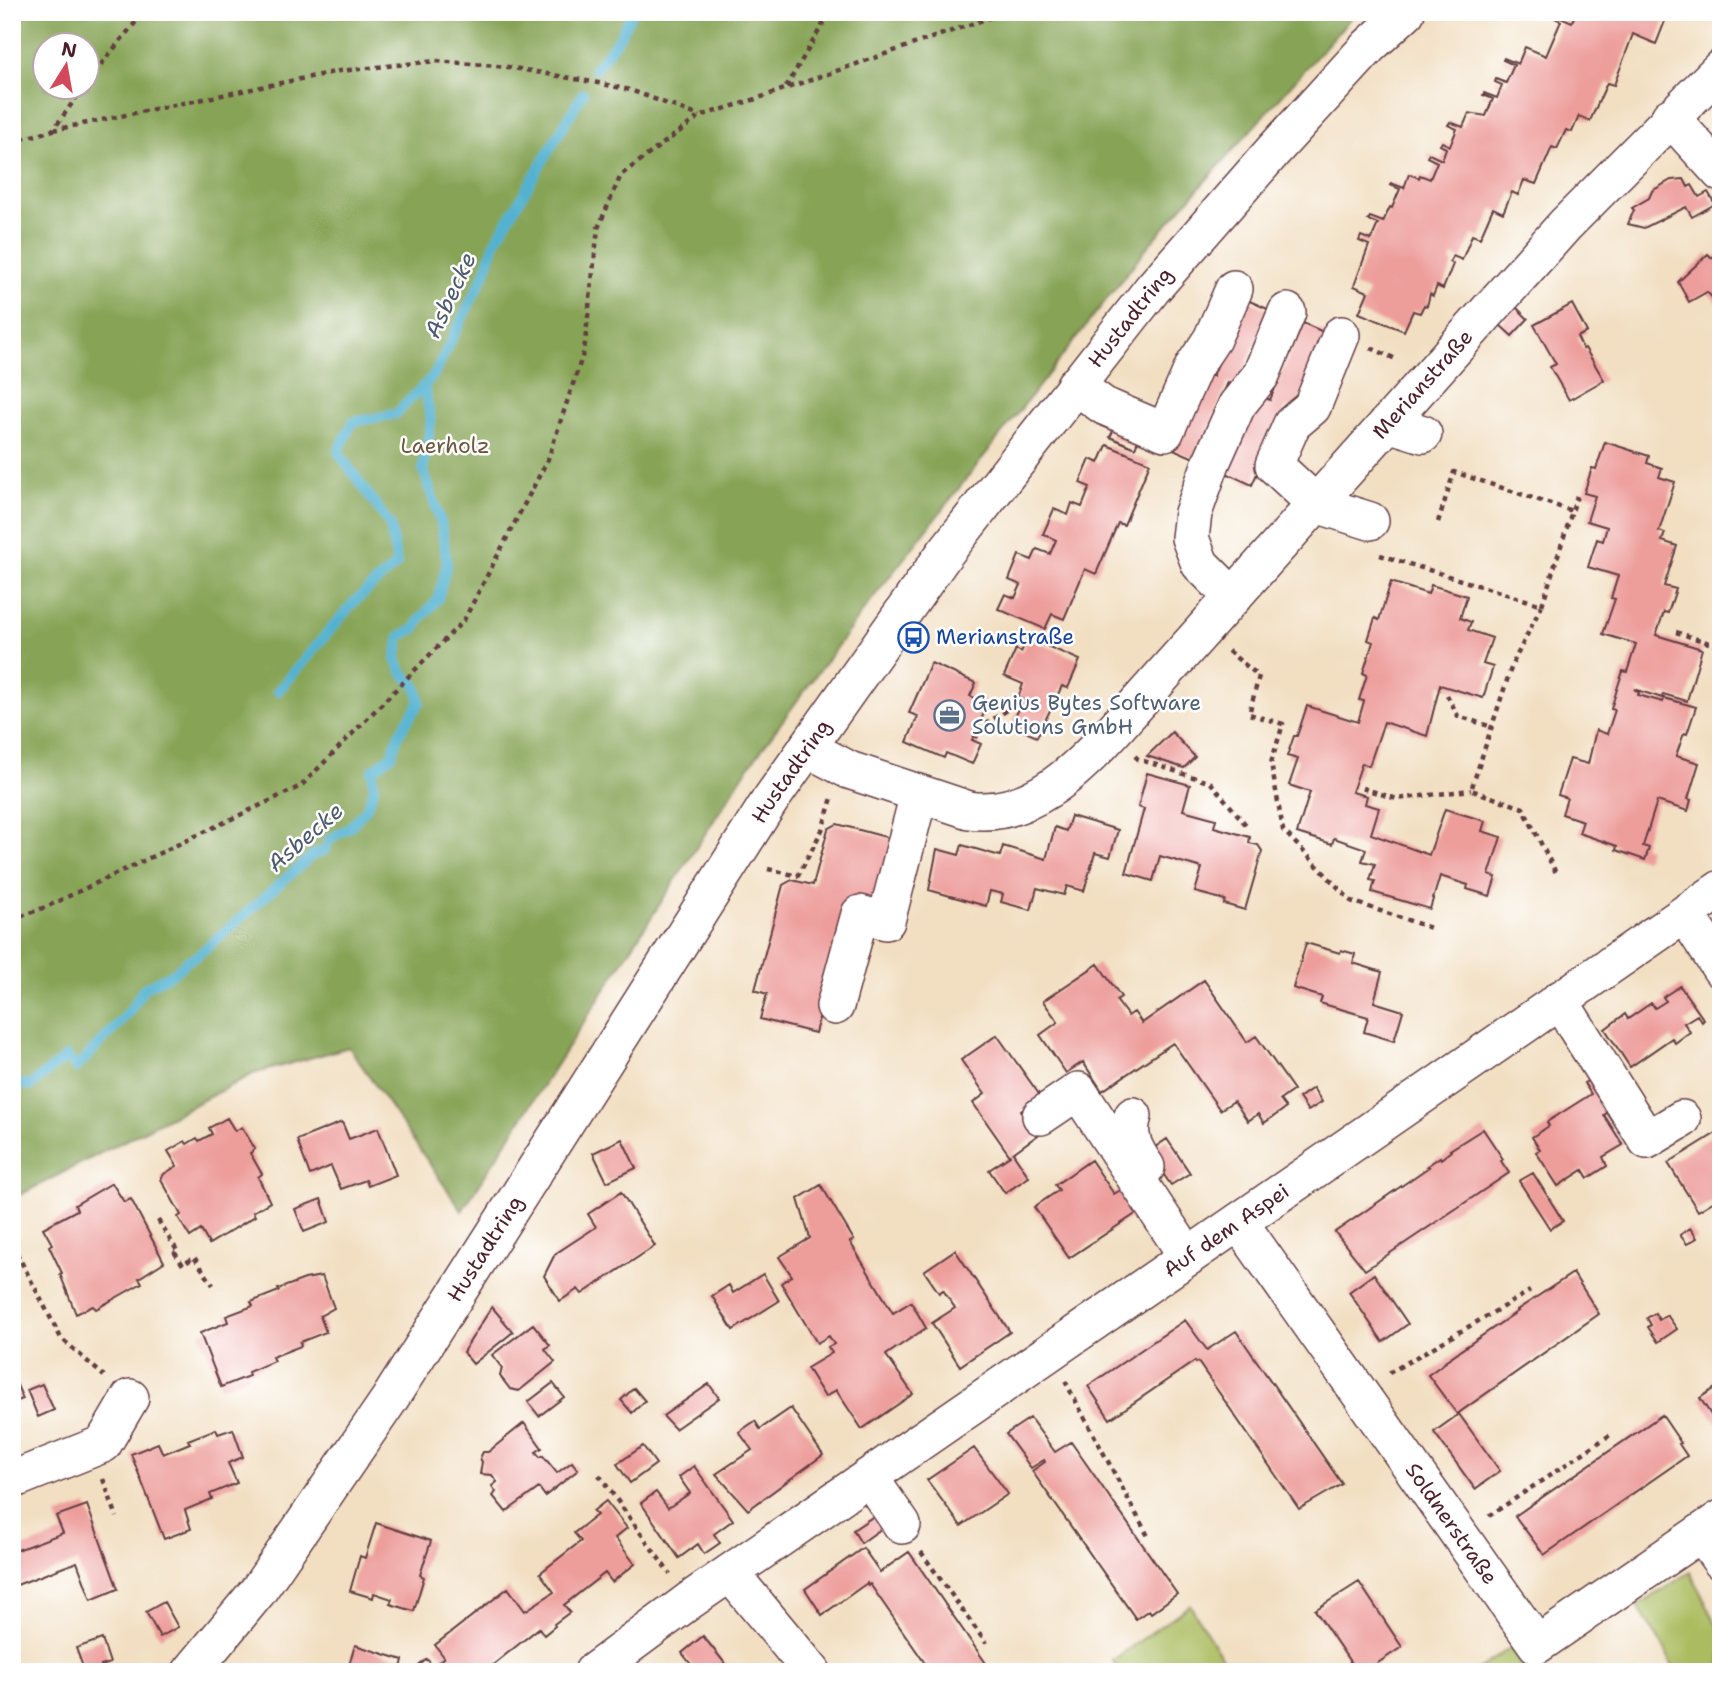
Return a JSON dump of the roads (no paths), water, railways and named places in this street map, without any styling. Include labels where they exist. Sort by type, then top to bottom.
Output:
[{"type":"street","name":"Hustadtring","points":[[191,1672],[258,1591],[389,1400],[761,814],[945,554],[1153,288],[1369,46],[1406,12]]},
{"type":"street","name":"Merianstraße","points":[[807,748],[849,770],[982,812],[1004,810],[1050,789],[1077,769],[1565,225],[1721,68]]},
{"type":"street","points":[[1670,117],[1721,173]]},
{"type":"street","points":[[1075,385],[1104,406],[1165,432],[1194,366],[1212,339],[1234,289]]},
{"type":"street","points":[[1233,597],[1200,564],[1190,538],[1193,513],[1211,463],[1237,405],[1261,375],[1287,312]]},
{"type":"street","points":[[1341,335],[1312,407],[1292,424],[1274,465],[1316,504],[1370,537]]},
{"type":"street","points":[[1388,423],[1423,434]]},
{"type":"street","points":[[835,1006],[860,914],[886,921],[919,794]]},
{"type":"street","name":"Auf dem Aspei","points":[[593,1672],[730,1573],[1721,889]]},
{"type":"street","points":[[1685,914],[1721,969]]},
{"type":"street","points":[[1559,1000],[1647,1140],[1682,1119]]},
{"type":"street","points":[[1041,1116],[1078,1091],[1188,1257]]},
{"type":"street","points":[[1133,1116],[1130,1134],[1133,1145],[1161,1191],[1164,1220]]},
{"type":"street","name":"Soldnerstraße","points":[[1240,1222],[1538,1645],[1714,1538]]},
{"type":"street","points":[[12,1480],[103,1444],[130,1398]]},
{"type":"street","points":[[869,1477],[902,1525]]},
{"type":"street","points":[[730,1573],[812,1672]]},
{"type":"street","name":"Hustadtring","points":[[218,1672],[258,1591]]},
{"type":"waterway","name":"Asbecke","points":[[595,69],[620,36],[632,12]]},
{"type":"waterway","points":[[278,691],[354,602],[397,564],[390,525],[338,452],[353,422],[396,414],[434,375],[485,273],[495,242],[583,93]]},
{"type":"waterway","name":"Asbecke","points":[[12,1089],[23,1084],[30,1086],[67,1056],[76,1068],[114,1029],[144,988],[175,972],[197,956],[314,854],[324,851],[330,839],[350,827],[366,809],[374,789],[372,771],[392,755],[399,734],[420,702],[416,686],[402,672],[396,659],[400,636],[415,629],[420,619],[438,599],[447,563],[441,523],[423,469],[431,421],[424,385]]},
{"type":"place","name":"Merianstraße","points":[[913,637]]},
{"type":"place","name":"Genius Bytes Software Solutions GmbH","points":[[949,715]]},
{"type":"park label","name":"Laerholz","points":[[445,446]]}]
